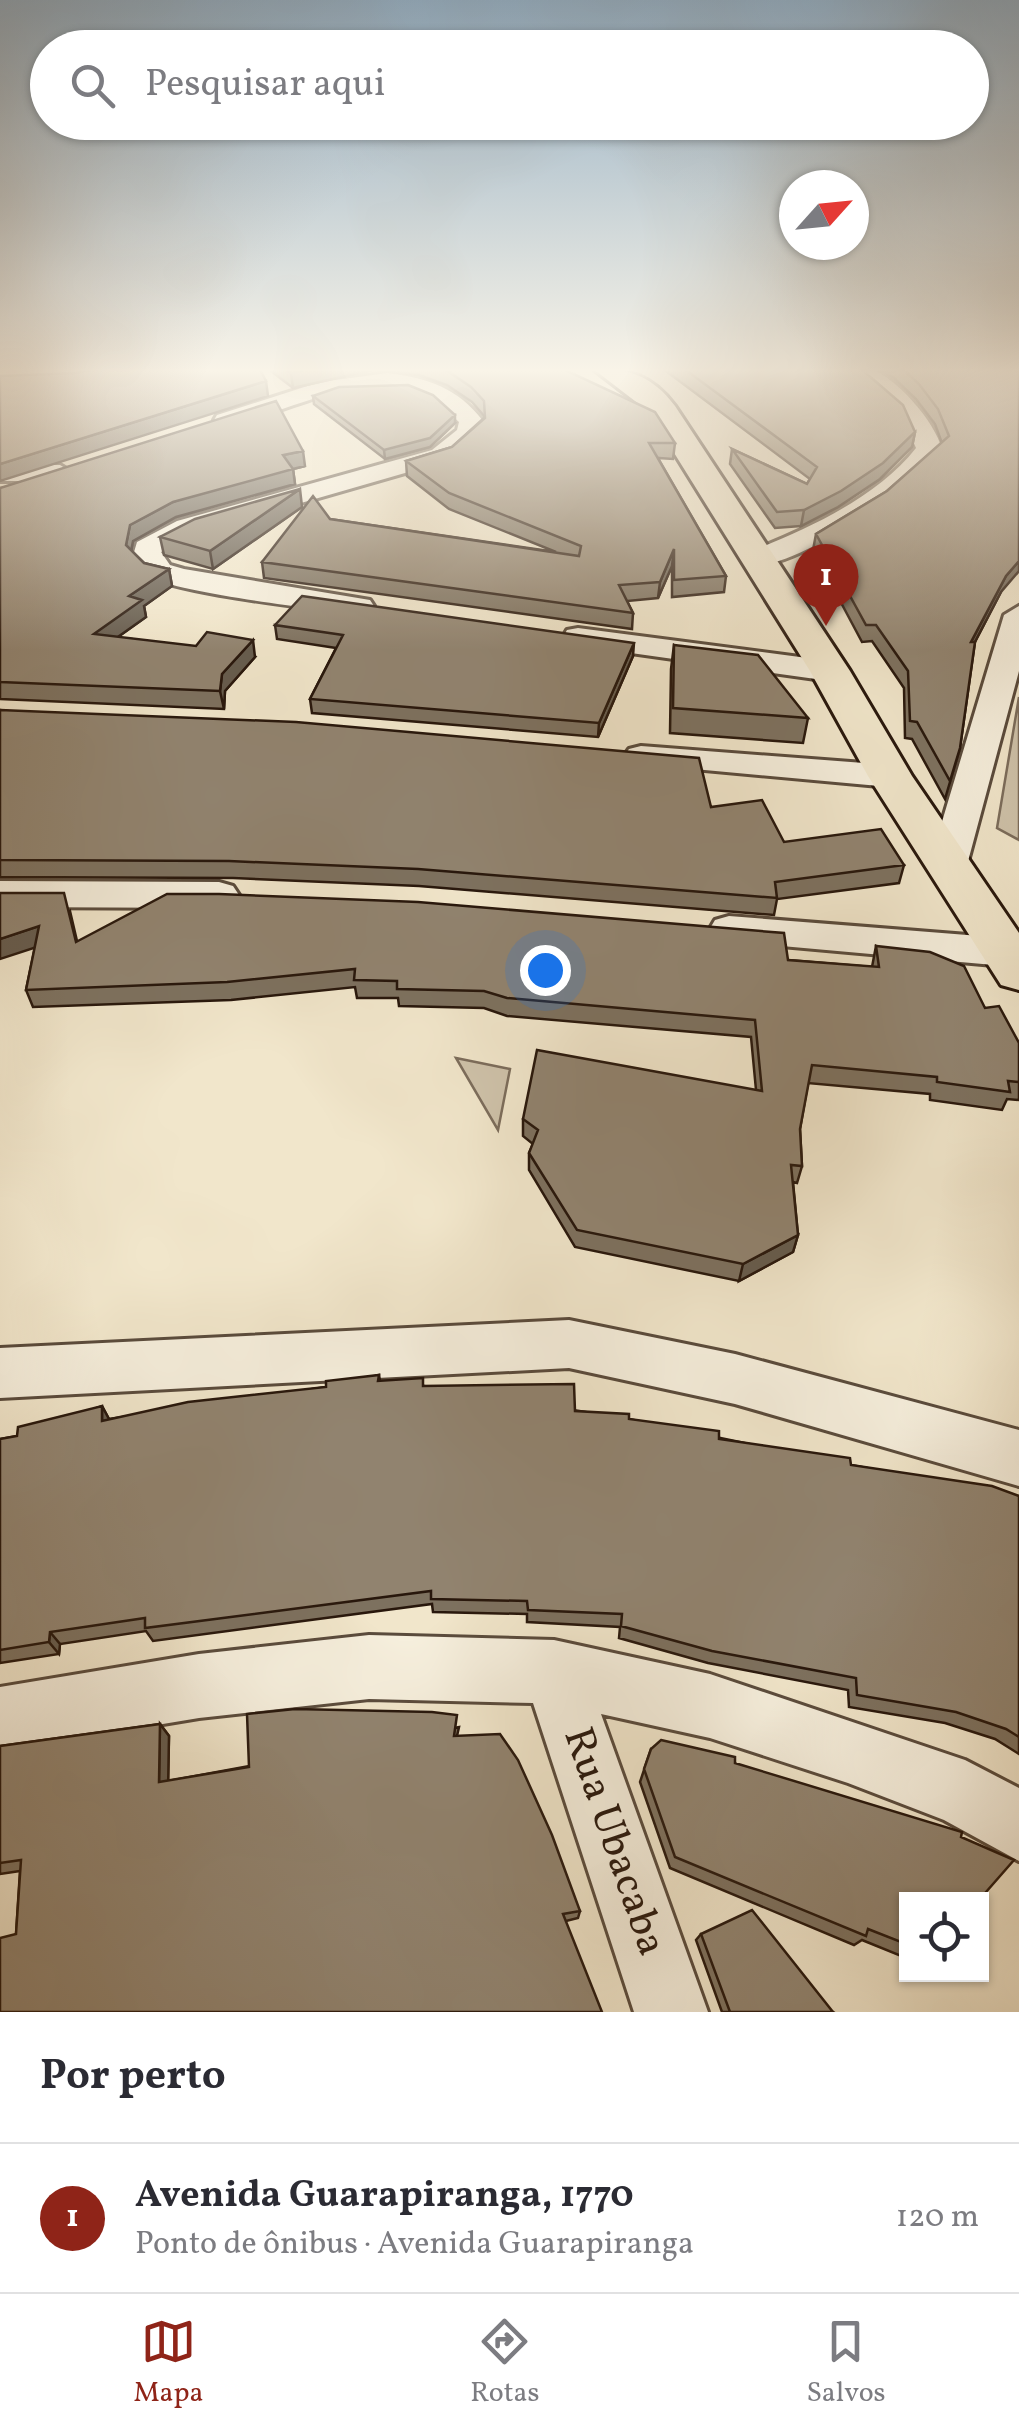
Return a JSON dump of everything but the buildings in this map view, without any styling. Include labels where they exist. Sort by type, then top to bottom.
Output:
[{"type":"main road","points":[[696,462],[830,672],[890,776],[1012,962]]},
{"type":"street","points":[[392,610],[182,577],[160,570],[146,559],[147,548],[187,527],[417,462]]},
{"type":"street","points":[[759,558],[814,535],[918,462]]},
{"type":"street","points":[[0,473],[69,470],[0,492]]},
{"type":"street","points":[[948,864],[1019,614]]},
{"type":"street","points":[[549,633],[830,672]]},
{"type":"street","points":[[599,752],[890,776]]},
{"type":"street","points":[[0,894],[257,896]]},
{"type":"street","points":[[693,927],[1012,962]]},
{"type":"street","points":[[0,1372],[569,1344],[735,1378],[1019,1458]]},
{"type":"street","points":[[0,1718],[199,1686],[369,1667],[554,1672],[710,1706],[848,1750],[965,1794],[1019,1827]]},
{"type":"street","name":"Rua Ubacaba","points":[[554,1672],[671,2012]]},
{"type":"shaded area","points":[[1019,697],[1019,840],[997,828]]},
{"type":"shaded area","points":[[456,1058],[510,1069],[498,1130]]},
{"type":"place","name":"Avenida Guarapiranga, 1770","points":[[826,626]]}]
